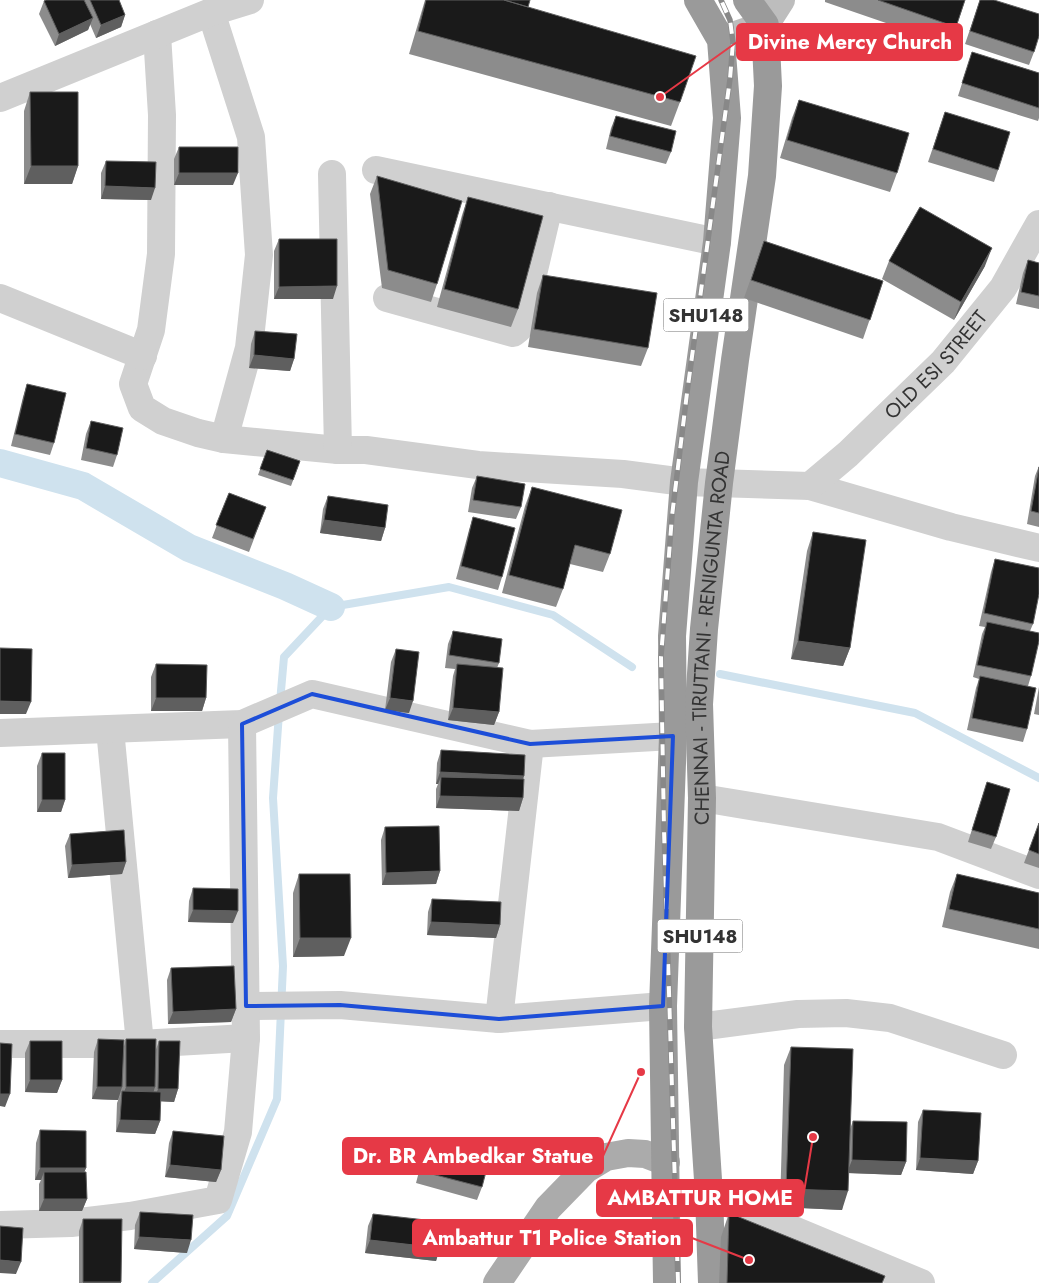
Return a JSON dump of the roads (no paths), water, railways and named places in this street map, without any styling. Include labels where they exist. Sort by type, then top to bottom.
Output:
[{"type":"highway","name":"CHENNAI - TIRUTTANI - RENIGUNTA ROAD","points":[[667,1283],[663,1006],[673,736],[672,636],[684,482],[716,242],[726,118],[721,40],[698,0]]},
{"type":"highway","points":[[747,0],[765,24]]},
{"type":"highway","name":"CHENNAI - TIRUTTANI - RENIGUNTA ROAD","points":[[712,1283],[709,1195],[698,1027],[702,798],[699,704],[704,629],[720,483],[735,360],[762,176],[768,86],[765,24]]},
{"type":"highway","points":[[667,1194],[709,1195]]},
{"type":"main road","points":[[497,1283],[548,1208],[586,1169],[606,1157],[628,1153],[645,1154],[666,1162]]},
{"type":"street","points":[[0,98],[211,12],[250,0]]},
{"type":"street","points":[[721,40],[765,24],[781,0]]},
{"type":"street","points":[[211,12],[251,137],[260,255],[249,348],[224,439]]},
{"type":"street","points":[[157,34],[162,116],[160,254],[151,330],[133,384],[142,408],[163,421],[198,433],[224,439],[338,450],[366,450],[478,465],[623,474],[684,482],[810,486],[951,527],[1039,548]]},
{"type":"street","points":[[376,170],[716,242]]},
{"type":"street","points":[[332,174],[338,450]]},
{"type":"street","points":[[387,298],[513,333],[518,329],[522,321],[549,206]]},
{"type":"street","name":"OLD ESI STREET","points":[[810,486],[848,454],[943,362],[1003,288],[1039,224]]},
{"type":"street","points":[[0,298],[143,356]]},
{"type":"street","points":[[0,733],[242,724],[312,694],[530,744],[673,736]]},
{"type":"street","points":[[0,1225],[71,1223],[130,1216],[218,1200],[238,1132],[246,1038],[242,724]]},
{"type":"street","points":[[110,729],[140,1044]]},
{"type":"street","points":[[499,1019],[530,744]]},
{"type":"street","points":[[702,798],[938,837],[1039,875]]},
{"type":"street","points":[[246,1006],[340,1006],[499,1019],[663,1006]]},
{"type":"street","points":[[698,1027],[798,1014],[846,1013],[890,1018],[1003,1055]]},
{"type":"street","points":[[0,1044],[140,1044],[246,1038]]},
{"type":"street","points":[[709,1195],[921,1283]]},
{"type":"waterway","points":[[0,463],[83,486],[189,548],[285,586],[331,607]]},
{"type":"waterway","points":[[280,702],[284,657],[331,607],[449,587],[553,615],[632,667]]},
{"type":"waterway","points":[[720,674],[915,713],[1039,778]]},
{"type":"waterway","points":[[152,1283],[227,1216],[277,1099],[283,966],[273,798],[279,713]]},
{"type":"railway","points":[[678,1283],[664,830],[661,657],[672,516],[730,79],[733,42],[730,20],[721,0]]},
{"type":"place","name":"Divine Mercy Church","points":[[660,97]]},
{"type":"place","name":"Dr. BR Ambedkar Statue","points":[[641,1072]]},
{"type":"place","name":"AMBATTUR HOME","points":[[813,1137]]},
{"type":"place","name":"Ambattur T1 Police Station","points":[[749,1260]]}]
